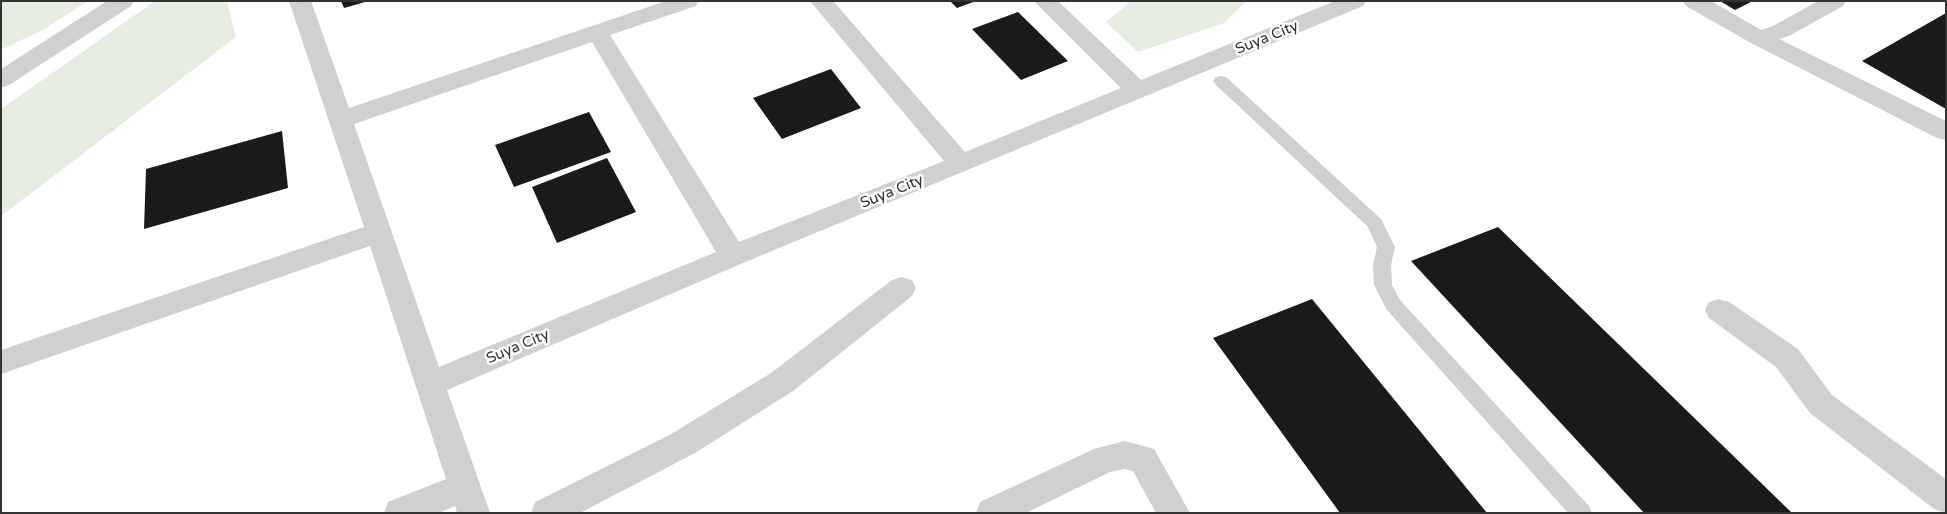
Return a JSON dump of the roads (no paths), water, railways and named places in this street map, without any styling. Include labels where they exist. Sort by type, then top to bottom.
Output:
[{"type":"street","points":[[1,80],[123,1]]},
{"type":"street","points":[[300,1],[469,500],[400,513]]},
{"type":"street","points":[[340,120],[688,1]]},
{"type":"street","points":[[821,1],[961,164]]},
{"type":"street","points":[[1044,1],[1138,91]]},
{"type":"street","name":"Suya City","points":[[430,384],[732,256],[1356,1]]},
{"type":"street","points":[[1694,1],[1759,38],[1946,132]]},
{"type":"street","points":[[1759,38],[1781,31],[1836,1]]},
{"type":"street","points":[[597,32],[732,256]]},
{"type":"street","points":[[1,362],[378,233]]},
{"type":"street","points":[[547,513],[684,444],[741,408],[782,382],[902,288]]},
{"type":"street","points":[[1719,310],[1787,358],[1821,404],[1946,498]]},
{"type":"street","points":[[992,513],[1105,460],[1125,455],[1143,459],[1174,513]]},
{"type":"lane","points":[[1221,81],[1375,223],[1386,247],[1382,266],[1383,285],[1393,305],[1582,513]]}]
